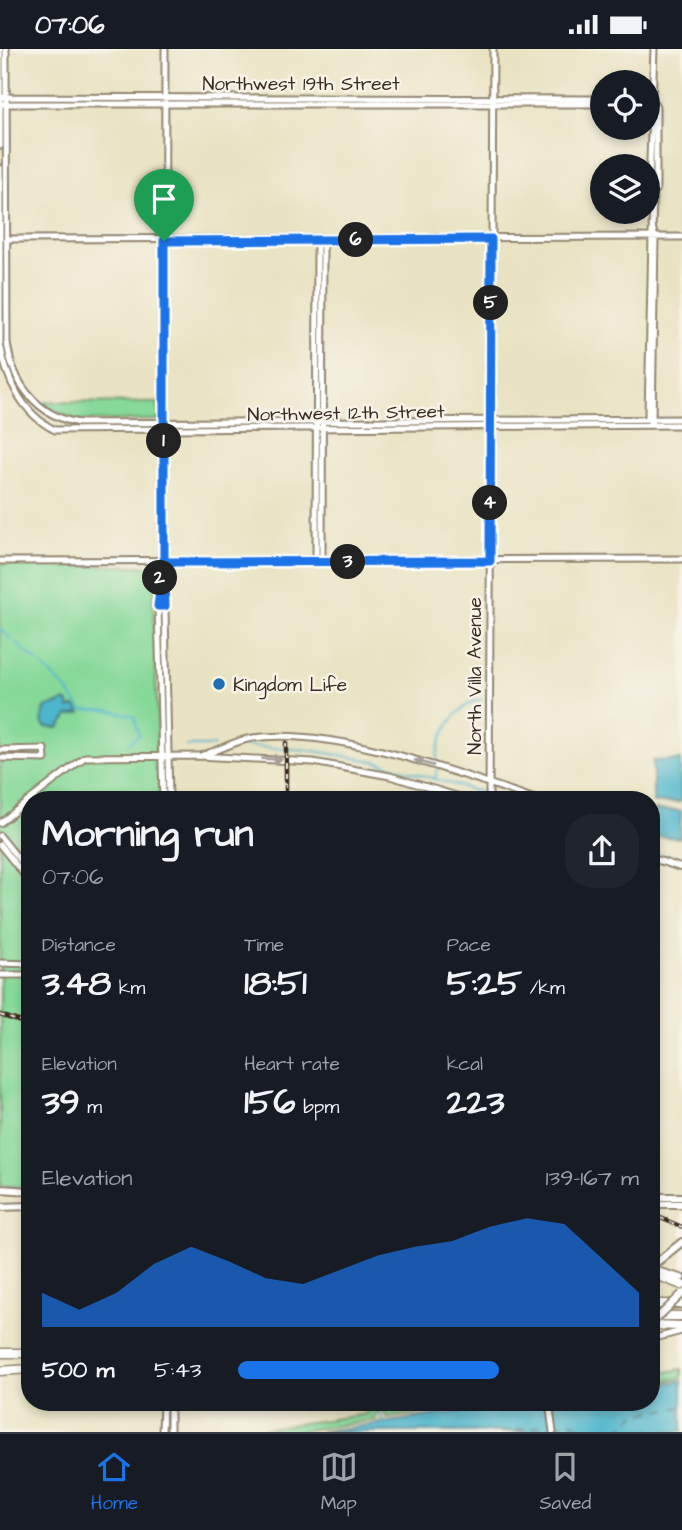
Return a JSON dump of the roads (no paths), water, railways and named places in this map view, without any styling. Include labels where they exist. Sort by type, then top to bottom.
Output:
[{"type":"highway","points":[[660,1274],[682,1285]]},
{"type":"highway","points":[[660,1304],[682,1304]]},
{"type":"highway","points":[[660,1316],[682,1316]]},
{"type":"highway","points":[[660,1325],[682,1329]]},
{"type":"highway","points":[[0,1353],[21,1353]]},
{"type":"highway","points":[[0,1369],[21,1368]]},
{"type":"main road","points":[[0,1189],[21,1190]]},
{"type":"main road","points":[[660,1198],[682,1198]]},
{"type":"main road","points":[[660,1204],[682,1204]]},
{"type":"main road","points":[[0,1207],[21,1206]]},
{"type":"main road","points":[[660,1262],[682,1243]]},
{"type":"main road","points":[[660,1315],[682,1294]]},
{"type":"street","points":[[0,49],[3,100],[2,239]]},
{"type":"street","points":[[0,146],[6,49]]},
{"type":"street","points":[[161,606],[164,562],[164,49]]},
{"type":"street","name":"North Villa Avenue","points":[[489,791],[493,49]]},
{"type":"street","points":[[652,70],[654,49]]},
{"type":"street","name":"Northwest 19th Street","points":[[3,100],[164,103],[590,102]]},
{"type":"street","points":[[651,421],[652,226],[653,192],[656,189],[656,140]]},
{"type":"street","points":[[0,168],[2,239]]},
{"type":"street","points":[[2,239],[164,241],[682,237]]},
{"type":"street","name":"Northwest 12th Street","points":[[2,239],[0,344],[6,369],[23,400],[40,422],[60,432],[164,426]]},
{"type":"street","name":"Northwest 12th Street","points":[[2,239],[8,352],[19,382],[33,401],[74,422],[164,426],[682,419]]},
{"type":"street","points":[[319,562],[320,240]]},
{"type":"street","name":"Northwest 12th Street","points":[[651,421],[682,425]]},
{"type":"street","points":[[0,561],[150,563],[682,559]]},
{"type":"street","points":[[164,562],[160,578],[168,791]]},
{"type":"street","points":[[150,563],[160,578]]},
{"type":"street","points":[[198,756],[251,738],[304,739],[396,755],[510,791]]},
{"type":"street","points":[[0,750],[44,749],[44,759],[0,758]]},
{"type":"street","points":[[21,750],[21,759]]},
{"type":"street","points":[[163,791],[165,756]]},
{"type":"street","points":[[40,791],[80,759],[165,756],[286,759],[335,765],[390,776],[440,791]]},
{"type":"street","points":[[0,823],[21,806]]},
{"type":"street","points":[[0,836],[21,862]]},
{"type":"street","points":[[0,845],[21,871]]},
{"type":"street","points":[[660,861],[682,868]]},
{"type":"street","points":[[0,964],[21,964]]},
{"type":"street","points":[[0,975],[21,975]]},
{"type":"street","points":[[660,1272],[682,1278]]},
{"type":"street","points":[[660,1336],[682,1329]]},
{"type":"street","points":[[162,1430],[163,1411]]},
{"type":"street","points":[[170,1411],[170,1430]]},
{"type":"street","points":[[550,1411],[553,1432]]},
{"type":"water","points":[[65,701],[69,703],[69,709],[75,706],[81,713],[68,716],[59,728],[45,727],[42,722],[45,708]]},
{"type":"water","points":[[680,760],[681,802],[660,803],[660,791],[653,791],[653,761]]},
{"type":"water","points":[[660,810],[681,811],[680,838],[660,837]]},
{"type":"water","points":[[682,1381],[682,1431],[320,1432],[463,1411],[660,1411],[660,1384]]},
{"type":"waterway","points":[[0,629],[11,639]]},
{"type":"waterway","points":[[16,643],[38,662]]},
{"type":"waterway","points":[[42,666],[66,689],[82,710],[108,710],[134,716],[139,735],[129,743]]},
{"type":"waterway","points":[[438,765],[439,746],[449,724],[465,707],[482,700]]},
{"type":"waterway","points":[[186,746],[214,746]]},
{"type":"waterway","points":[[242,746],[309,750],[374,761],[476,791]]},
{"type":"waterway","points":[[435,779],[437,770]]},
{"type":"waterway","points":[[660,855],[682,861]]},
{"type":"waterway","points":[[380,1411],[383,1422]]},
{"type":"railway","points":[[286,743],[286,791]]},
{"type":"railway","points":[[0,1015],[21,1022]]},
{"type":"railway","points":[[660,1218],[682,1227]]},
{"type":"place","name":"Kingdom Life","points":[[219,684]]}]
